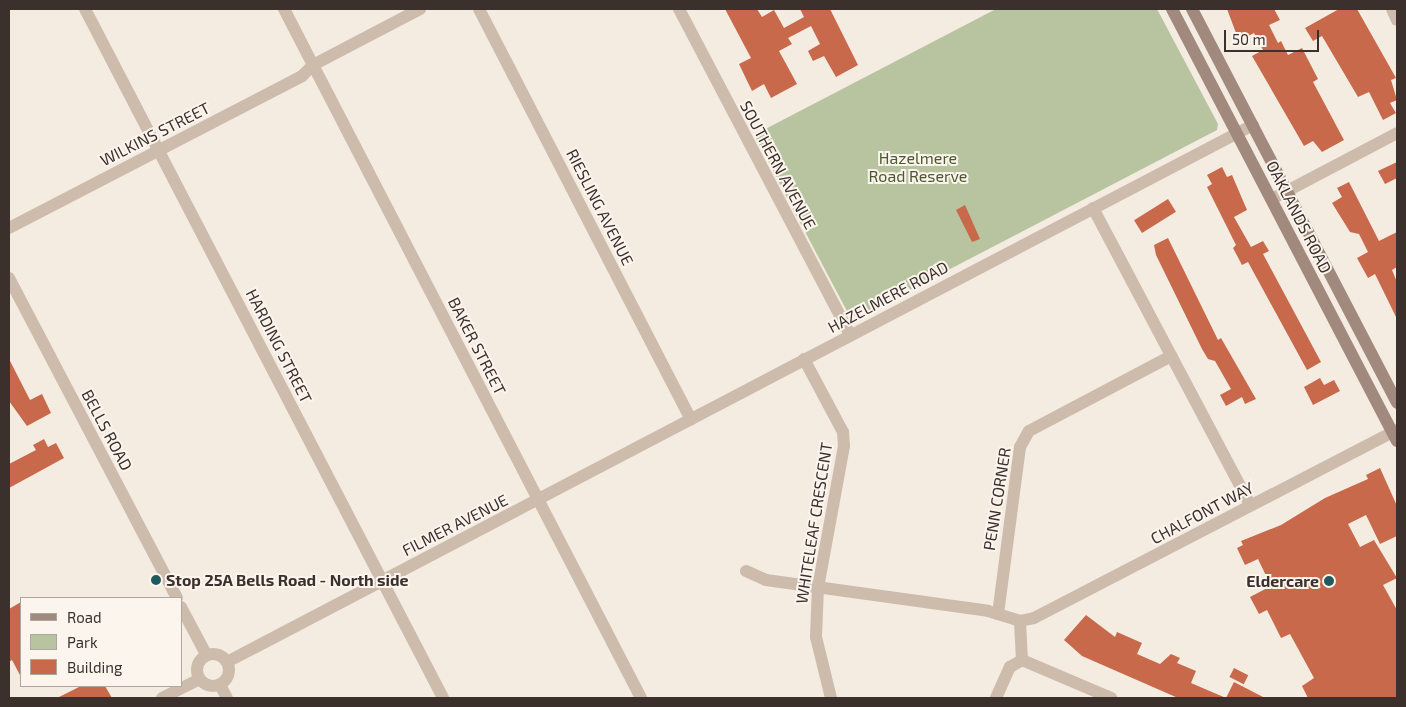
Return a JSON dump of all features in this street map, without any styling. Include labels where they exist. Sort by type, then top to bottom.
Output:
[{"type":"main road","name":"OAKLANDS ROAD","points":[[1172,9],[1396,434]]},
{"type":"main road","name":"OAKLANDS ROAD","points":[[1192,9],[1397,403]]},
{"type":"street","name":"HARDING STREET","points":[[85,9],[443,698]]},
{"type":"street","name":"BAKER STREET","points":[[284,9],[641,698]]},
{"type":"street","name":"WILKINS STREET","points":[[9,228],[302,76],[313,65],[420,9]]},
{"type":"street","name":"RIESLING AVENUE","points":[[479,9],[691,420]]},
{"type":"street","name":"SOUTHERN AVENUE","points":[[679,9],[850,335]]},
{"type":"street","points":[[1392,9],[1397,20]]},
{"type":"street","name":"HAZELMERE ROAD","points":[[538,500],[1253,125]]},
{"type":"street","points":[[1272,199],[1397,133]]},
{"type":"street","points":[[1093,208],[1250,505]]},
{"type":"street","name":"BELLS ROAD","points":[[9,278],[176,597]]},
{"type":"street","name":"PENN CORNER","points":[[998,614],[1020,447],[1029,431],[1171,356]]},
{"type":"street","name":"WHITELEAF CRESCENT","points":[[804,359],[843,432],[844,446],[818,587],[816,637],[831,698]]},
{"type":"street","name":"CHALFONT WAY","points":[[1020,621],[1034,618],[1250,505],[1396,434]]},
{"type":"street","name":"FILMER AVENUE","points":[[227,662],[538,500]]},
{"type":"street","points":[[746,571],[766,580],[998,614],[1020,621],[1022,660]]},
{"type":"street","points":[[182,609],[207,656]]},
{"type":"street","points":[[216,654],[227,662],[228,677],[220,685],[207,685],[200,679],[199,663],[207,656],[216,654]]},
{"type":"street","points":[[996,698],[1010,667],[1022,660]]},
{"type":"street","points":[[1022,660],[1111,698]]},
{"type":"street","points":[[162,698],[200,679]]},
{"type":"street","points":[[220,685],[227,698]]},
{"type":"green space","name":"Hazelmere Road Reserve","points":[[996,9],[1157,9],[1218,124],[1217,130],[858,317],[848,313],[754,135]]},
{"type":"building","points":[[725,9],[757,9],[762,17],[774,10],[784,28],[804,17],[800,9],[830,9],[858,65],[836,77],[824,56],[813,61],[808,51],[820,44],[811,26],[788,38],[792,44],[779,51],[797,84],[771,98],[764,84],[752,91],[739,64],[751,58]]},
{"type":"building","points":[[1227,9],[1274,9],[1280,20],[1269,25],[1278,43],[1281,41],[1288,55],[1302,48],[1318,79],[1313,82],[1344,140],[1322,152],[1313,141],[1304,146],[1252,56],[1263,50],[1254,33],[1239,41]]},
{"type":"building","points":[[1339,9],[1357,9],[1396,78],[1391,80],[1397,100],[1390,103],[1396,113],[1383,120],[1369,92],[1358,97],[1322,36],[1313,41],[1305,28]]},
{"type":"building","points":[[1397,162],[1397,178],[1385,184],[1378,171]]},
{"type":"building","points":[[1222,167],[1227,177],[1232,175],[1247,210],[1234,217],[1251,247],[1263,241],[1269,251],[1263,254],[1321,362],[1307,370],[1248,262],[1242,265],[1233,248],[1236,245],[1207,187],[1212,184],[1207,175]]},
{"type":"building","points":[[1349,182],[1379,241],[1397,232],[1397,267],[1392,270],[1397,282],[1397,319],[1375,274],[1368,278],[1357,258],[1368,252],[1359,234],[1350,232],[1332,203],[1342,197],[1337,188]]},
{"type":"building","points":[[1168,199],[1176,212],[1142,233],[1134,220]]},
{"type":"building","points":[[965,205],[980,239],[972,242],[956,210]]},
{"type":"building","points":[[1168,238],[1218,340],[1221,338],[1256,399],[1245,404],[1242,397],[1226,406],[1220,395],[1231,389],[1215,361],[1208,359],[1202,349],[1156,255],[1154,245]]},
{"type":"building","points":[[9,359],[30,400],[42,394],[51,413],[27,426],[9,401]]},
{"type":"building","points":[[1320,378],[1324,385],[1334,380],[1340,391],[1313,405],[1304,387]]},
{"type":"building","points":[[44,439],[48,447],[56,443],[64,458],[9,488],[9,464],[36,450],[33,445]]},
{"type":"building","name":"Eldercare","points":[[1380,468],[1397,506],[1397,536],[1380,544],[1366,515],[1348,524],[1360,547],[1374,540],[1397,578],[1383,585],[1397,610],[1397,698],[1308,698],[1302,686],[1314,678],[1290,634],[1281,638],[1267,610],[1259,614],[1250,597],[1271,586],[1258,559],[1245,565],[1237,548],[1243,545],[1241,541],[1281,525],[1325,498],[1368,479],[1366,475]]},
{"type":"building","points":[[20,603],[20,675],[12,660],[9,662],[9,609]]},
{"type":"building","points":[[1086,615],[1115,637],[1117,632],[1142,643],[1137,654],[1160,664],[1171,654],[1180,658],[1177,663],[1196,671],[1191,683],[1226,698],[1178,698],[1082,656],[1064,640]]},
{"type":"building","points":[[1234,668],[1248,675],[1244,684],[1229,677]]},
{"type":"building","points":[[1234,682],[1265,698],[1226,698]]},
{"type":"building","points":[[79,687],[106,687],[112,698],[57,698]]},
{"type":"place","name":"Stop 25A Bells Road - North side","points":[[156,580]]},
{"type":"place","name":"Eldercare","points":[[1329,581]]}]
